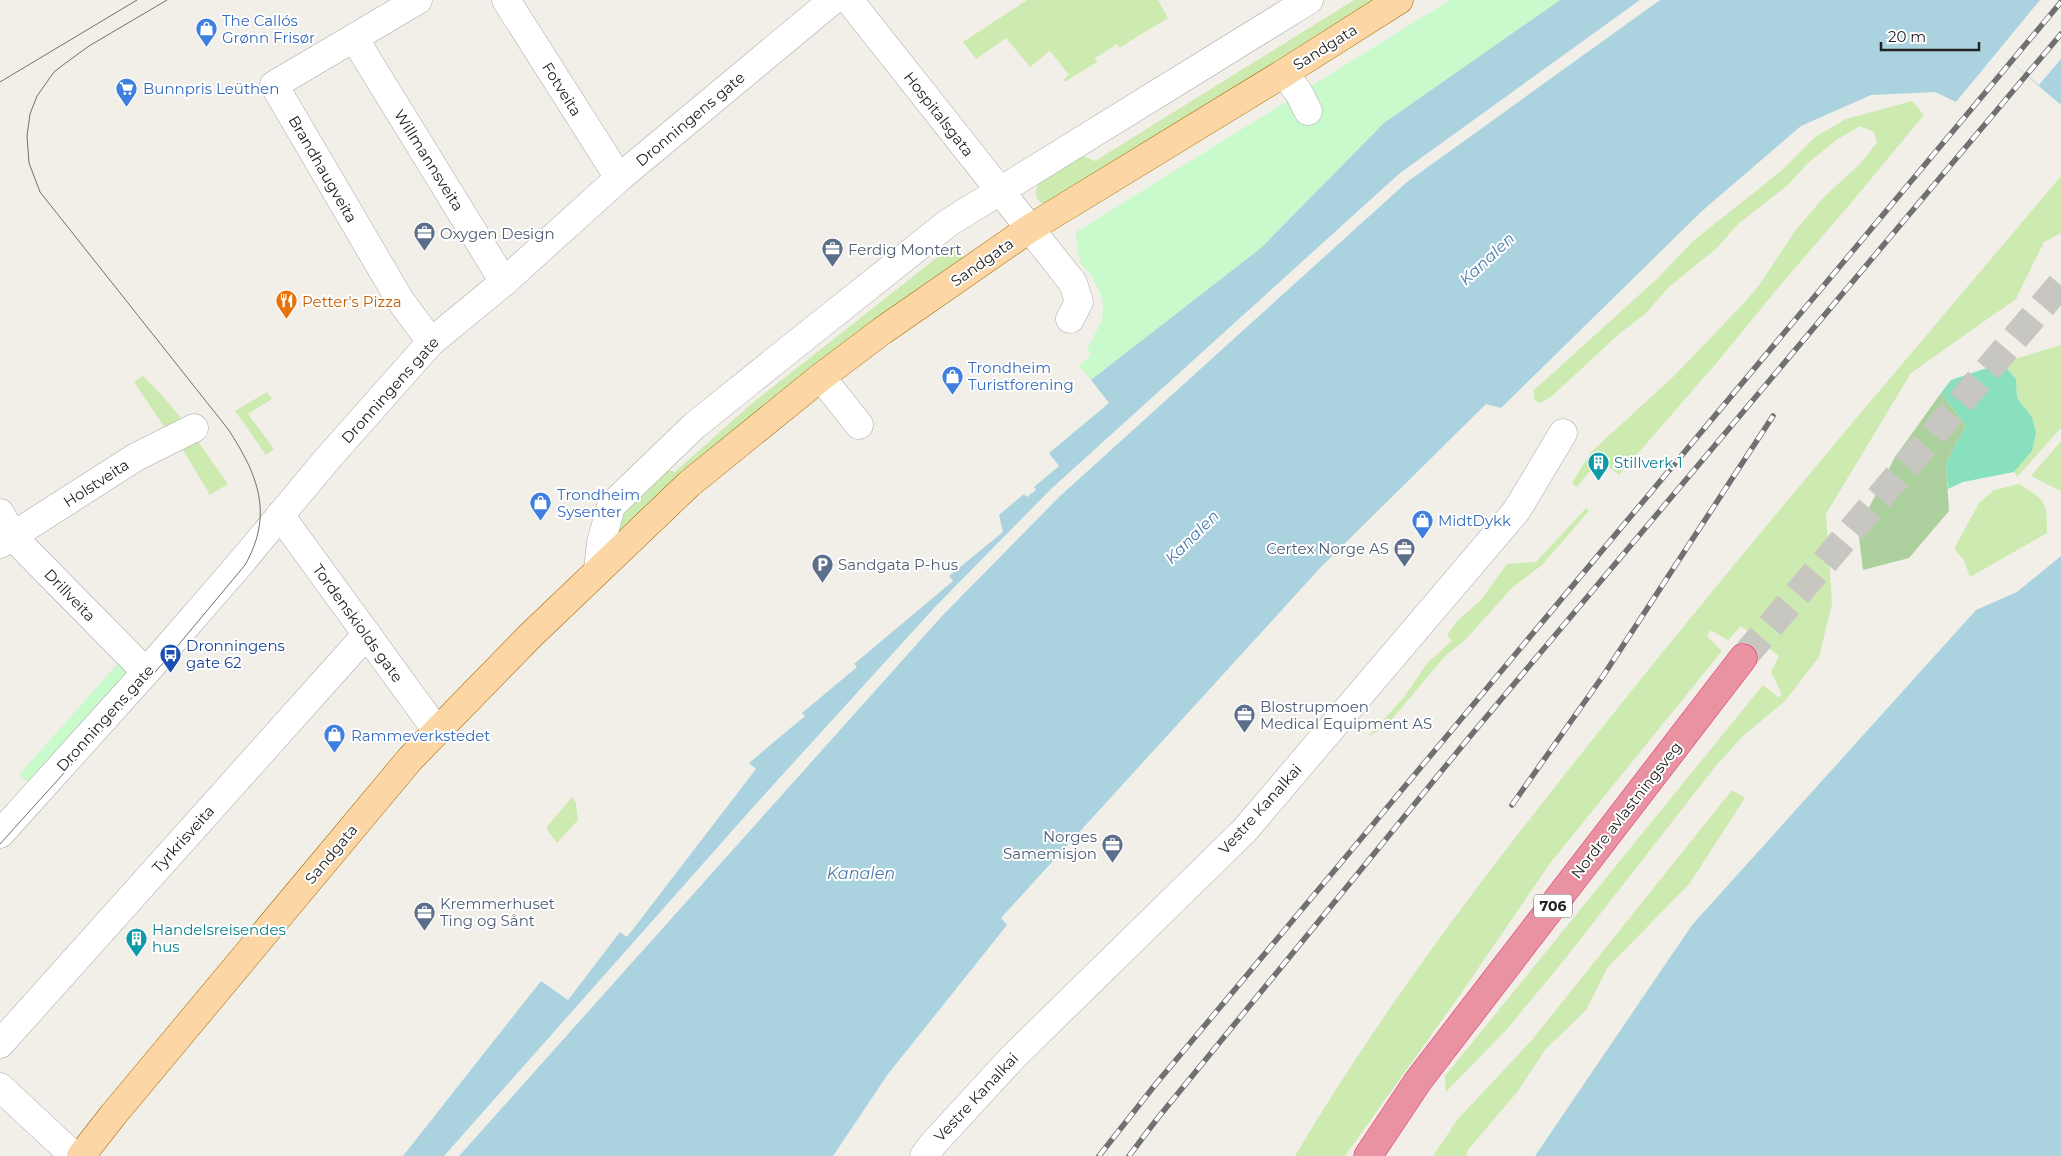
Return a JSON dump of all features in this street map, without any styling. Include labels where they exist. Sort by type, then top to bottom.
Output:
[{"type":"highway","name":"Nordre avlastningsveg","points":[[1368,1156],[1418,1080],[1743,658]]},
{"type":"main road","name":"Sandgata","points":[[81,1156],[113,1115],[410,759],[598,569],[689,484],[821,377],[1029,229],[1284,73],[1398,0]]},
{"type":"street","name":"Brandhaugveita","points":[[418,0],[274,85],[400,300],[431,342]]},
{"type":"street","name":"Fotveita","points":[[506,0],[620,178]]},
{"type":"street","name":"Dronningens gate","points":[[0,834],[240,565],[329,457],[431,342],[504,282],[620,178],[833,0]]},
{"type":"street","name":"Hospitalsgata","points":[[849,0],[1073,284],[1079,302],[1070,319]]},
{"type":"street","points":[[598,569],[601,543],[611,506],[694,426],[948,223],[1308,0]]},
{"type":"street","name":"Willmannsveita","points":[[354,38],[504,282]]},
{"type":"street","points":[[1284,73],[1299,93],[1308,111]]},
{"type":"street","points":[[821,377],[859,425]]},
{"type":"street","name":"Holstveita","points":[[4,531],[194,428]]},
{"type":"street","name":"Vestre Kanalkai","points":[[924,1156],[1012,1057],[1244,831],[1517,510],[1563,433]]},
{"type":"street","name":"Tordenskiolds gate","points":[[280,515],[437,731]]},
{"type":"street","name":"Drillveita","points":[[4,531],[146,672]]},
{"type":"street","name":"Tyrkrisveita","points":[[0,1044],[367,634]]},
{"type":"street","points":[[0,1087],[74,1156]]},
{"type":"green space","points":[[1027,0],[1158,0],[1168,18],[1119,48],[1117,44],[1095,58],[1097,62],[1065,82],[1063,80],[1069,75],[1050,51],[1030,67],[1006,38],[976,59],[963,42]]},
{"type":"green space","points":[[1354,0],[1380,0],[1050,203],[1040,203],[1035,194],[1039,182],[1081,155],[1095,161]]},
{"type":"green space","points":[[1450,0],[1560,0],[1384,123],[1261,248],[1091,380],[1079,366],[1091,355],[1087,350],[1102,320],[1103,302],[1091,275],[1082,265],[1078,254],[1076,232]]},
{"type":"green space","points":[[1912,101],[1924,115],[1714,366],[1619,475],[1600,459],[1577,487],[1572,483],[1591,452],[1674,376],[1743,304],[1760,284],[1795,231],[1824,197],[1861,163],[1877,142],[1874,132],[1860,126],[1835,141],[1808,163],[1788,185],[1737,225],[1718,247],[1669,287],[1645,314],[1620,333],[1551,397],[1540,403],[1534,400],[1534,390],[1659,277],[1693,241],[1781,171],[1815,137],[1846,119]]},
{"type":"green space","points":[[2061,176],[2061,233],[2044,242],[2016,299],[1911,373],[1826,514],[1832,604],[1819,657],[1785,701],[1743,736],[1715,767],[1565,959],[1507,1029],[1446,1092],[1445,1076],[1763,685],[1778,697],[1782,695],[1771,672],[1779,656],[1741,626],[1728,640],[1710,630],[1707,636],[1722,651],[1551,862],[1462,992],[1345,1156],[1295,1156],[1364,1046],[1439,940],[1517,836],[1711,593]]},
{"type":"green space","points":[[954,246],[965,260],[620,534],[615,527],[622,513],[664,468],[675,472],[750,405]]},
{"type":"green space","points":[[2061,345],[2061,428],[2017,477],[2014,472],[2032,451],[2032,417],[2017,398],[2016,379],[2002,363]]},
{"type":"green space","points":[[2002,363],[2016,379],[2017,398],[2032,417],[2036,432],[2032,451],[2014,472],[1963,482],[1948,489],[1946,464],[1966,425],[1941,393],[1951,380]]},
{"type":"green space","points":[[143,376],[181,418],[165,428],[134,382]]},
{"type":"green space","points":[[267,392],[272,399],[248,414],[274,449],[266,455],[235,411]]},
{"type":"green space","points":[[1941,393],[1966,425],[1946,464],[1949,511],[1909,558],[1863,570],[1858,529],[1895,457]]},
{"type":"green space","points":[[195,437],[228,484],[210,495],[183,450],[187,448],[184,444]]},
{"type":"green space","points":[[2061,441],[2061,491],[2031,476]]},
{"type":"green space","points":[[2019,484],[2035,494],[2043,503],[2046,514],[2047,533],[1970,577],[1964,560],[1954,549],[1979,503],[1994,490]]},
{"type":"green space","points":[[1586,508],[1589,511],[1542,565],[1512,588],[1464,641],[1446,655],[1387,725],[1367,738],[1404,697],[1428,662],[1452,641],[1447,635],[1457,621],[1480,601],[1507,564],[1536,562]]},
{"type":"green space","points":[[120,661],[137,678],[36,789],[19,775]]},
{"type":"green space","points":[[1732,790],[1745,798],[1690,883],[1608,967],[1586,1010],[1545,1050],[1518,1091],[1468,1150],[1466,1156],[1433,1156],[1458,1119],[1531,1041]]},
{"type":"green space","points":[[572,797],[576,803],[578,820],[557,843],[546,828]]},
{"type":"water","name":"Kanalen","points":[[1560,0],[2061,0],[2061,105],[1998,51],[1956,102],[1935,92],[1871,95],[1801,126],[1702,211],[1501,408],[1486,404],[1321,567],[1001,918],[1007,925],[888,1074],[833,1156],[403,1156],[541,981],[568,1000],[620,932],[627,937],[756,769],[749,763],[805,716],[802,713],[857,667],[854,664],[953,581],[949,576],[1003,532],[999,515],[1024,494],[1027,497],[1036,490],[1034,487],[1059,466],[1049,453],[1109,403],[1091,380],[1261,248],[1384,123]]},
{"type":"water","points":[[2061,556],[2061,1156],[1535,1156],[1692,925],[1976,610],[2017,592]]},
{"type":"pier","points":[[1640,0],[1660,0],[1407,182],[1059,497],[942,616],[459,1156],[444,1156],[755,805],[935,607],[1051,489],[1400,173]]},
{"type":"pier","points":[[2040,0],[2061,0],[2061,59],[2039,85],[1998,51]]},
{"type":"tunnel","points":[[1743,658],[2061,284]]},
{"type":"tram line","points":[[0,82],[137,0]]},
{"type":"tram line","points":[[0,844],[165,661],[245,565],[254,546],[259,529],[259,495],[239,446],[228,429],[40,192],[29,163],[27,136],[30,114],[37,96],[54,72],[89,46],[167,0]]},
{"type":"railway","points":[[1099,1156],[1155,1085],[2061,2]]},
{"type":"railway","points":[[1129,1156],[1157,1119],[1467,740],[2061,34]]},
{"type":"railway","points":[[1512,805],[1605,673],[1773,416]]},
{"type":"place","name":"The Callós Grønn Frisør","points":[[206,48]]},
{"type":"place","name":"Bunnpris Leüthen","points":[[127,107]]},
{"type":"place","name":"Oxygen Design","points":[[424,252]]},
{"type":"place","name":"Ferdig Montert","points":[[832,268]]},
{"type":"place","name":"Petter's Pizza","points":[[286,320]]},
{"type":"place","name":"Trondheim Turistforening","points":[[952,395]]},
{"type":"place","name":"Stillverk 1","points":[[1598,481]]},
{"type":"place","name":"Trondheim Sysenter","points":[[541,522]]},
{"type":"place","name":"MidtDykk","points":[[1422,539]]},
{"type":"place","name":"Certex Norge AS","points":[[1405,567]]},
{"type":"place","name":"Sandgata P-hus","points":[[822,583]]},
{"type":"place","name":"Dronningens gate 62","points":[[170,673]]},
{"type":"place","name":"Blostrupmoen Medical Equipment AS","points":[[1244,734]]},
{"type":"place","name":"Rammeverkstedet","points":[[335,754]]},
{"type":"place","name":"Norges Samemisjon","points":[[1113,864]]},
{"type":"place","name":"Kremmerhuset Ting og Sånt","points":[[424,931]]},
{"type":"place","name":"Handelsreisendes hus","points":[[136,957]]}]
